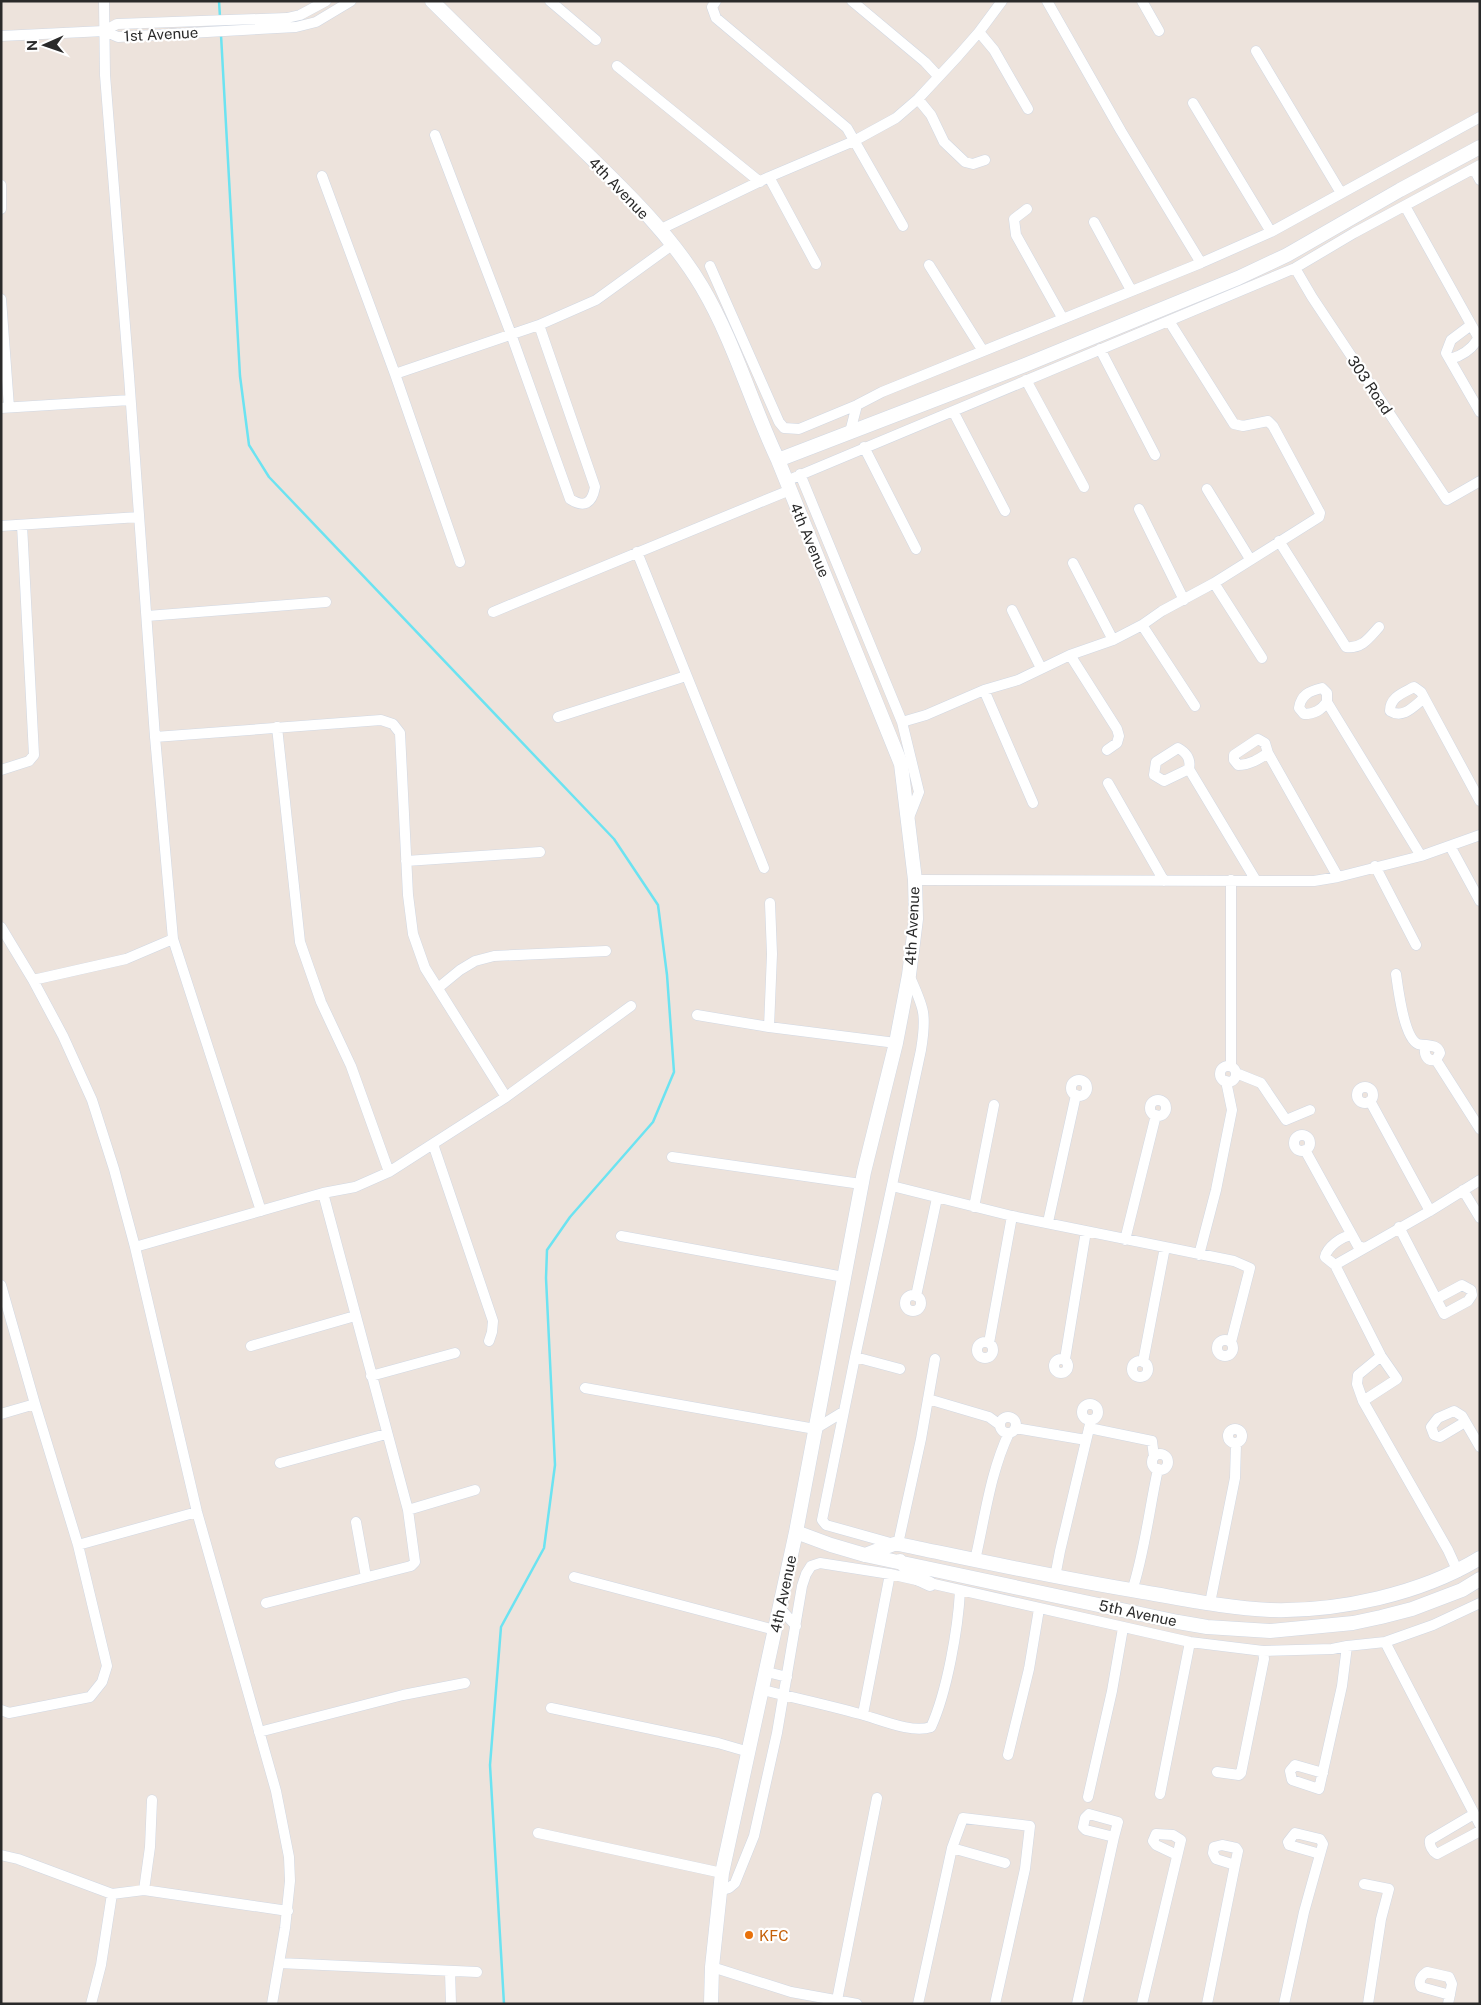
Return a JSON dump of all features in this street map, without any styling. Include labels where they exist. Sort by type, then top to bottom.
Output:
[{"type":"main road","name":"4th Avenue","points":[[432,1],[601,168],[660,230],[702,288],[727,338],[901,764],[915,880],[916,919],[910,974],[896,1043],[861,1184],[796,1532],[722,1873],[712,1967],[711,2004]]},
{"type":"main road","points":[[778,460],[1025,365],[1238,278],[1286,255],[1480,147]]},
{"type":"main road","name":"5th Avenue","points":[[796,1532],[831,1546],[865,1555],[1178,1622],[1270,1631],[1353,1623],[1381,1617],[1412,1609],[1462,1590],[1480,1579]]},
{"type":"main road","points":[[865,1555],[896,1544],[1132,1591],[1271,1610],[1316,1609],[1366,1601],[1458,1572],[1480,1558]]},
{"type":"main road","points":[[900,1561],[915,1577],[930,1584]]},
{"type":"street","points":[[104,1],[105,75],[155,737],[173,939],[261,1211]]},
{"type":"street","name":"1st Avenue","points":[[270,23],[300,15],[326,1]]},
{"type":"street","name":"1st Avenue","points":[[1,36],[104,31],[118,37],[173,28],[270,23],[296,27],[316,22],[351,1]]},
{"type":"street","points":[[550,1],[596,40]]},
{"type":"street","points":[[716,1],[712,7],[716,18],[847,128],[903,226]]},
{"type":"street","points":[[852,1],[925,62],[938,76]]},
{"type":"street","points":[[660,230],[765,179],[854,141],[896,118],[918,99],[979,32],[1002,1]]},
{"type":"street","points":[[1046,1],[1121,131],[1201,263]]},
{"type":"street","points":[[1142,1],[1159,31]]},
{"type":"street","points":[[979,32],[994,50],[1028,110]]},
{"type":"street","points":[[1256,51],[1341,193]]},
{"type":"street","points":[[617,66],[765,179],[816,264]]},
{"type":"street","points":[[918,99],[931,115],[944,142],[965,162],[972,164],[985,160]]},
{"type":"street","points":[[1193,103],[1271,232]]},
{"type":"street","points":[[710,266],[775,413],[784,428],[799,429],[857,405],[882,392],[1201,263],[1271,232],[1480,117]]},
{"type":"street","points":[[435,135],[511,334],[570,499],[577,504],[588,503],[594,497],[595,487],[539,325]]},
{"type":"street","points":[[493,612],[788,486],[800,474],[1295,268],[1354,232],[1477,167],[1480,180]]},
{"type":"street","points":[[322,176],[395,374],[460,562]]},
{"type":"street","points":[[1,185],[1,209]]},
{"type":"street","points":[[1406,206],[1476,331],[1478,339],[1474,345],[1460,356],[1450,359]]},
{"type":"street","points":[[1027,209],[1014,219],[1016,235],[1063,319]]},
{"type":"street","points":[[1094,222],[1131,290]]},
{"type":"street","points":[[395,374],[539,325],[596,300],[672,245]]},
{"type":"street","points":[[929,265],[983,350]]},
{"type":"street","name":"303 Road","points":[[1295,268],[1312,297],[1447,500],[1480,481]]},
{"type":"street","points":[[1,299],[5,407],[130,400]]},
{"type":"street","points":[[902,722],[926,715],[984,690],[1018,680],[1070,655],[1113,640],[1214,583],[1279,541],[1316,520],[1320,513],[1273,426],[1268,420],[1243,426],[1234,424],[1169,321]]},
{"type":"street","points":[[1471,325],[1451,340],[1446,353],[1480,412]]},
{"type":"street","points":[[1100,348],[1155,455]]},
{"type":"street","points":[[1026,380],[1084,487]]},
{"type":"street","points":[[850,432],[857,405]]},
{"type":"street","points":[[953,411],[1005,511]]},
{"type":"street","points":[[864,447],[916,549]]},
{"type":"street","points":[[800,474],[902,722],[919,792],[908,821]]},
{"type":"street","points":[[1207,489],[1250,559]]},
{"type":"street","points":[[1139,509],[1184,600]]},
{"type":"street","points":[[1,526],[139,517]]},
{"type":"street","points":[[1,770],[29,761],[34,755],[22,525]]},
{"type":"street","points":[[1279,541],[1346,647],[1354,648],[1364,644],[1379,627]]},
{"type":"street","points":[[637,552],[764,868]]},
{"type":"street","points":[[1073,564],[1113,640]]},
{"type":"street","points":[[1214,583],[1262,658]]},
{"type":"street","points":[[147,616],[326,602]]},
{"type":"street","points":[[1012,610],[1041,668]]},
{"type":"street","points":[[1142,625],[1195,706]]},
{"type":"street","points":[[1070,655],[1119,736],[1117,743],[1108,750]]},
{"type":"street","points":[[558,717],[686,676]]},
{"type":"street","points":[[984,690],[1033,803]]},
{"type":"street","points":[[1423,699],[1480,801]]},
{"type":"street","points":[[1328,702],[1421,856]]},
{"type":"street","points":[[155,737],[381,720],[393,724],[400,733],[406,860],[413,934],[425,968],[506,1097]]},
{"type":"street","points":[[277,727],[300,942],[321,1002],[351,1066],[389,1172]]},
{"type":"street","points":[[1268,753],[1338,877]]},
{"type":"street","points":[[1189,769],[1255,879]]},
{"type":"street","points":[[1108,783],[1164,881]]},
{"type":"street","points":[[915,880],[1314,880],[1338,877],[1421,856],[1480,835]]},
{"type":"street","points":[[1450,846],[1480,901]]},
{"type":"street","points":[[406,860],[540,852]]},
{"type":"street","points":[[1376,866],[1416,945]]},
{"type":"street","points":[[1231,880],[1234,1070]]},
{"type":"street","points":[[769,1027],[772,954],[770,903]]},
{"type":"street","points":[[1,927],[34,980],[63,1036],[92,1100],[114,1169],[135,1247],[197,1512],[276,1791],[289,1857],[290,1881],[288,1911],[272,2004]]},
{"type":"street","points":[[34,980],[126,959],[173,939]]},
{"type":"street","points":[[438,988],[460,970],[475,962],[494,956],[606,951]]},
{"type":"street","points":[[910,974],[924,1009],[924,1031],[822,1520],[826,1525],[896,1544],[928,1400],[935,1359]]},
{"type":"street","points":[[1396,974],[1404,1020],[1414,1040],[1418,1044],[1426,1045],[1425,1053],[1427,1058],[1430,1061],[1436,1060],[1480,1129]]},
{"type":"street","points":[[135,1247],[323,1194],[355,1187],[389,1172],[506,1097],[631,1006]]},
{"type":"street","points":[[697,1015],[769,1027],[896,1043]]},
{"type":"street","points":[[1199,1254],[1216,1190],[1232,1110],[1226,1081],[1222,1079],[1220,1073],[1222,1069],[1228,1066],[1261,1083],[1286,1120],[1310,1110]]},
{"type":"street","points":[[1048,1222],[1076,1095]]},
{"type":"street","points":[[1370,1101],[1430,1211]]},
{"type":"street","points":[[974,1207],[994,1105]]},
{"type":"street","points":[[1125,1240],[1156,1115]]},
{"type":"street","points":[[432,1144],[493,1321],[489,1341]]},
{"type":"street","points":[[1305,1150],[1358,1246],[1365,1248]]},
{"type":"street","points":[[672,1157],[861,1184]]},
{"type":"street","points":[[1335,1265],[1480,1180]]},
{"type":"street","points":[[892,1186],[1012,1216],[1234,1261],[1250,1268],[1231,1342]]},
{"type":"street","points":[[1463,1190],[1480,1218]]},
{"type":"street","points":[[266,1603],[411,1566],[415,1562],[408,1510],[386,1434],[323,1194]]},
{"type":"street","points":[[916,1296],[937,1198]]},
{"type":"street","points":[[989,1343],[1012,1216]]},
{"type":"street","points":[[1399,1227],[1436,1299]]},
{"type":"street","points":[[1065,1359],[1086,1231]]},
{"type":"street","points":[[1352,1235],[1346,1235],[1326,1250],[1325,1257],[1335,1265],[1381,1356],[1397,1379],[1363,1401]]},
{"type":"street","points":[[621,1236],[844,1277]]},
{"type":"street","points":[[1143,1362],[1165,1247]]},
{"type":"street","points":[[1,1285],[78,1544],[107,1666],[102,1682],[90,1697],[9,1713],[1,1710]]},
{"type":"street","points":[[251,1346],[355,1316]]},
{"type":"street","points":[[371,1376],[455,1353]]},
{"type":"street","points":[[1381,1356],[1358,1375],[1358,1384],[1363,1401],[1448,1550],[1458,1572]]},
{"type":"street","points":[[855,1357],[900,1369]]},
{"type":"street","points":[[585,1388],[815,1429],[844,1412]]},
{"type":"street","points":[[928,1400],[989,1417],[1000,1425],[1002,1430],[1086,1440]]},
{"type":"street","points":[[1,1414],[35,1404]]},
{"type":"street","points":[[1465,1422],[1480,1447]]},
{"type":"street","points":[[1055,1577],[1090,1424],[1152,1441],[1154,1457],[1152,1462],[1154,1467],[1158,1469],[1149,1511],[1142,1562],[1132,1591]]},
{"type":"street","points":[[975,1560],[1001,1449],[1012,1430]]},
{"type":"street","points":[[280,1463],[386,1434]]},
{"type":"street","points":[[1210,1603],[1235,1478],[1236,1444]]},
{"type":"street","points":[[408,1510],[475,1490]]},
{"type":"street","points":[[78,1544],[197,1512]]},
{"type":"street","points":[[356,1522],[366,1577]]},
{"type":"street","points":[[719,1890],[729,1888],[735,1882],[754,1836],[784,1695],[802,1586],[811,1566],[820,1563],[890,1574],[1190,1642],[1263,1651],[1332,1649],[1385,1642],[1433,1625],[1480,1603]]},
{"type":"street","points":[[863,1714],[890,1574]]},
{"type":"street","points":[[574,1577],[775,1630]]},
{"type":"street","points":[[763,1690],[863,1714],[882,1721],[924,1730],[931,1727],[948,1671],[957,1626],[960,1591]]},
{"type":"street","points":[[780,1607],[796,1626]]},
{"type":"street","points":[[1008,1755],[1029,1669],[1039,1609]]},
{"type":"street","points":[[1088,1797],[1112,1691],[1123,1628]]},
{"type":"street","points":[[1160,1794],[1190,1642]]},
{"type":"street","points":[[1385,1642],[1480,1825]]},
{"type":"street","points":[[1322,1773],[1344,1679],[1347,1646]]},
{"type":"street","points":[[1218,1772],[1241,1774],[1264,1659],[1263,1651]]},
{"type":"street","points":[[767,1672],[787,1677]]},
{"type":"street","points":[[259,1732],[403,1694],[465,1683]]},
{"type":"street","points":[[550,1708],[718,1743],[749,1752]]},
{"type":"street","points":[[837,2000],[877,1798]]},
{"type":"street","points":[[144,1890],[150,1847],[152,1800]]},
{"type":"street","points":[[1474,1814],[1430,1840],[1433,1852],[1437,1854],[1480,1831]]},
{"type":"street","points":[[918,2004],[952,1848],[963,1818],[1030,1826],[1025,1870],[995,2004]]},
{"type":"street","points":[[538,1833],[722,1873]]},
{"type":"street","points":[[1078,2004],[1114,1837]]},
{"type":"street","points":[[952,1848],[1005,1863]]},
{"type":"street","points":[[1142,2004],[1177,1854]]},
{"type":"street","points":[[1284,2004],[1304,1912],[1320,1854]]},
{"type":"street","points":[[1,1856],[18,1859],[112,1894],[144,1890],[288,1911]]},
{"type":"street","points":[[1207,2004],[1235,1866]]},
{"type":"street","points":[[1364,1884],[1389,1889],[1381,1919],[1368,2004]]},
{"type":"street","points":[[91,2004],[101,1965],[112,1894]]},
{"type":"street","points":[[280,1963],[477,1972]]},
{"type":"street","points":[[712,1967],[791,1992],[857,2004]]},
{"type":"street","points":[[450,1971],[451,2004]]},
{"type":"waterway","points":[[219,1],[220,17]]},
{"type":"waterway","points":[[221,35],[240,376],[249,445],[269,477],[614,839],[658,905],[667,975],[674,1072],[653,1122],[570,1217],[547,1250],[546,1278],[555,1465],[544,1548],[501,1627],[490,1765],[504,2004]]},
{"type":"place","name":"KFC","points":[[749,1935]]}]
